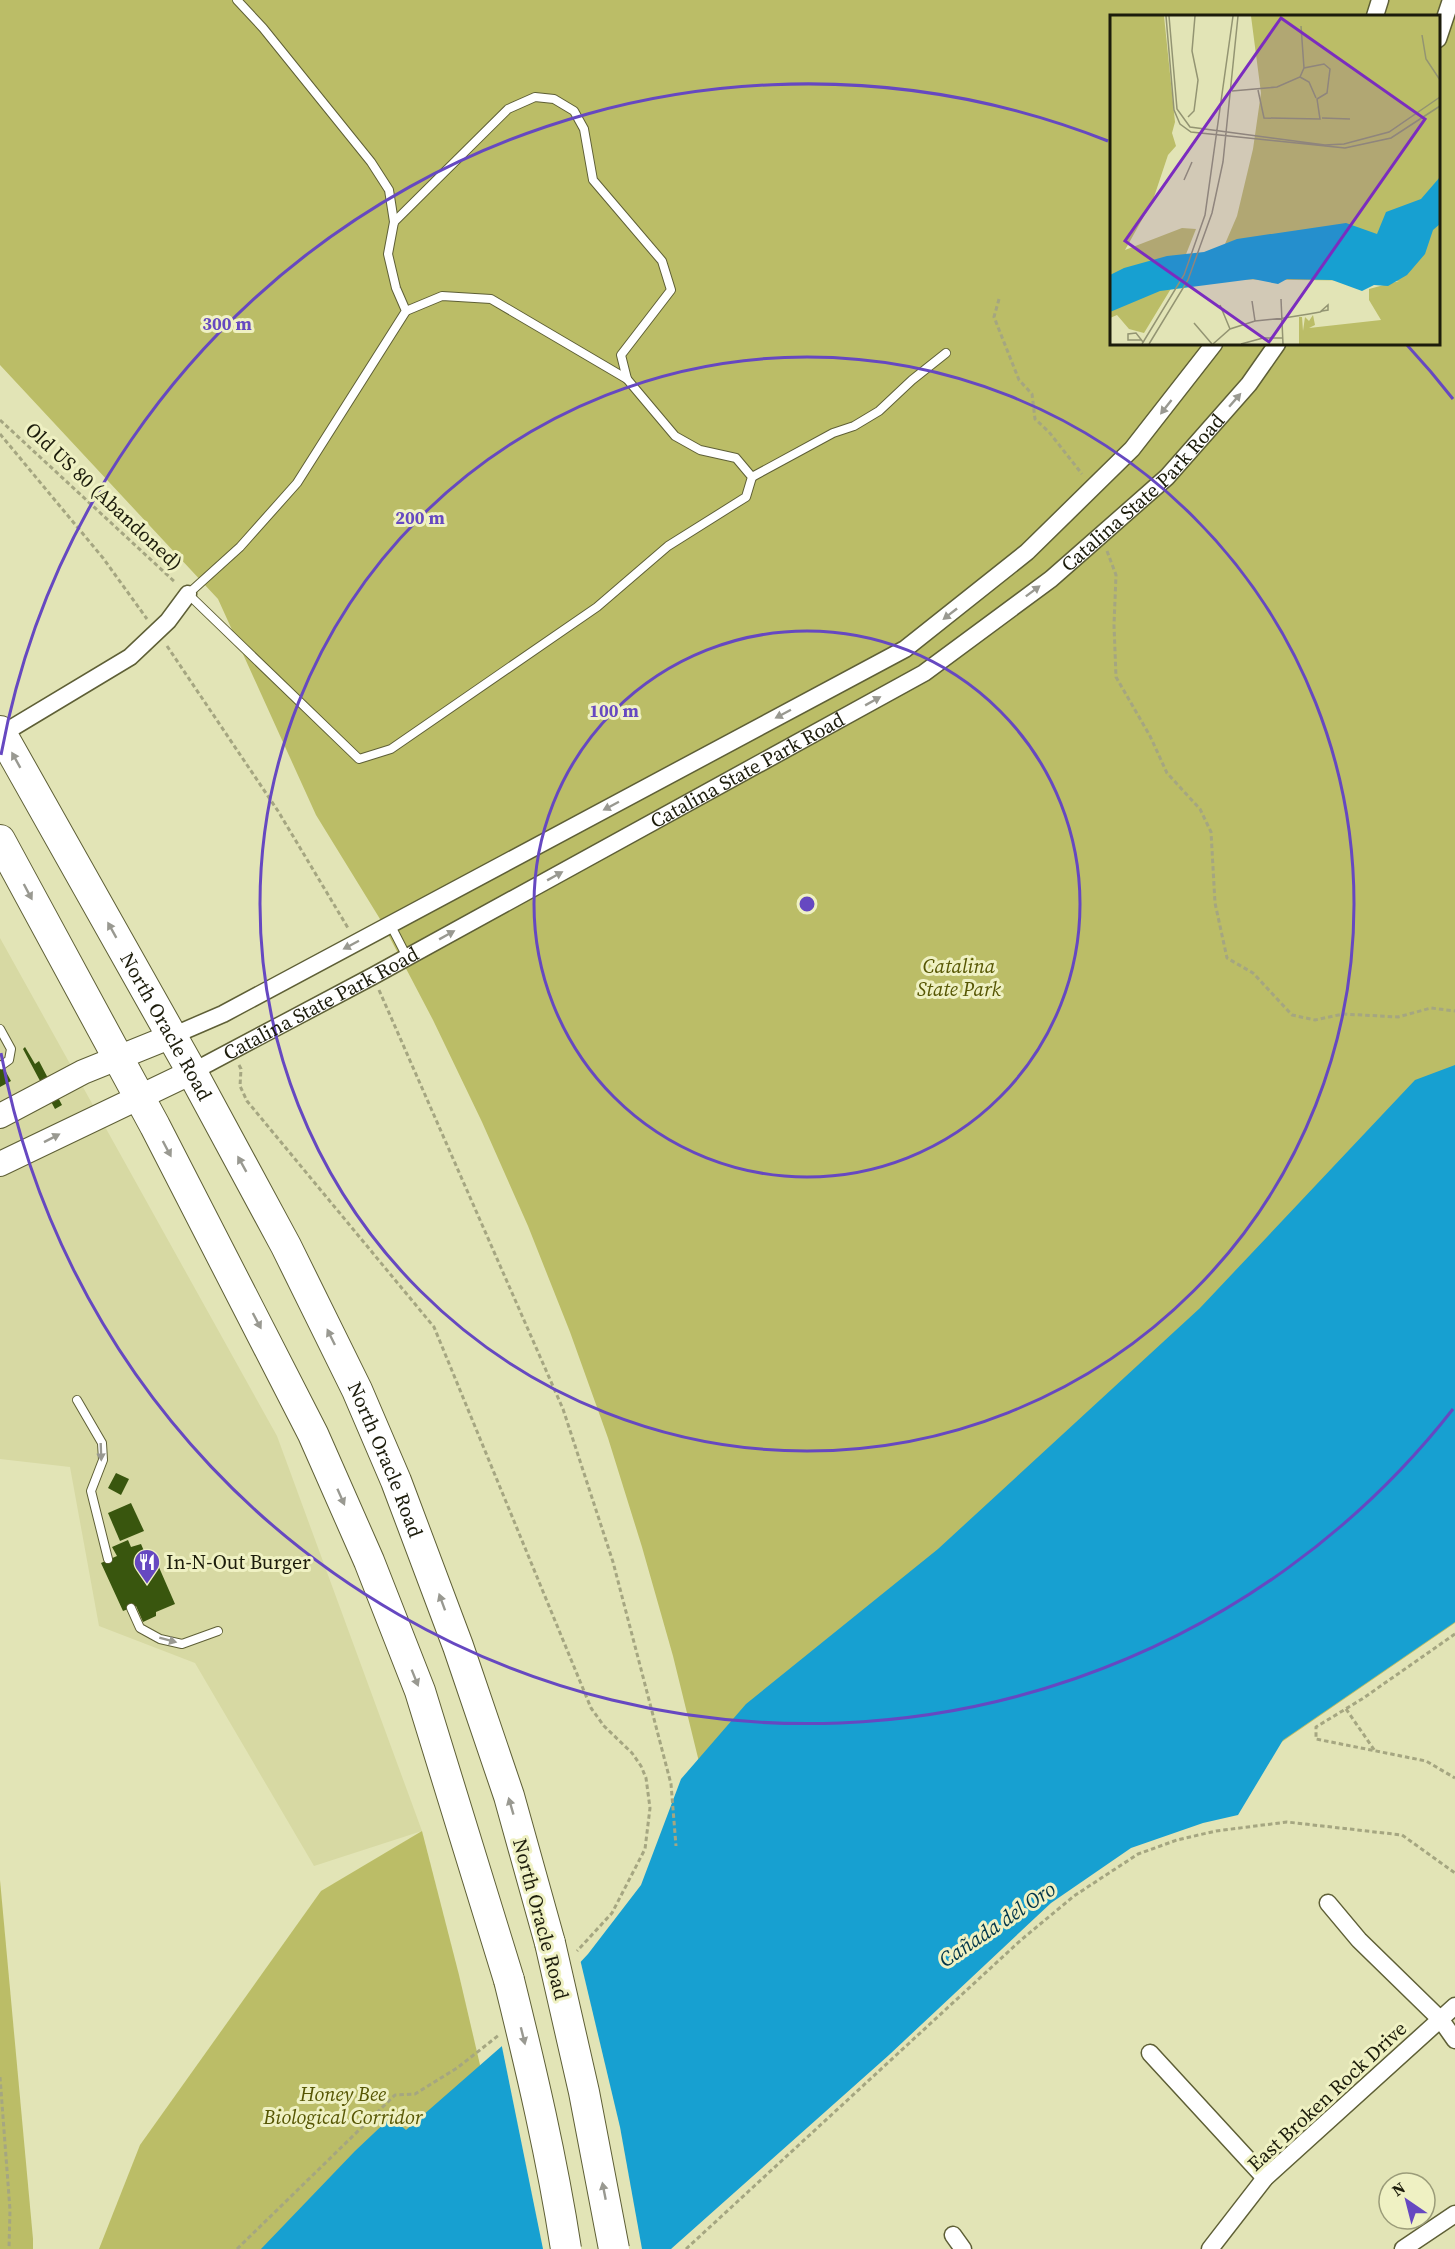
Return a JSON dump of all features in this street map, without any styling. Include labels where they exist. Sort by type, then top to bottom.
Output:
[{"type":"highway","name":"North Oracle Road","points":[[1,733],[172,1036],[286,1246],[357,1390],[396,1481],[458,1646],[508,1796],[550,1944],[584,2092],[614,2249]]},
{"type":"highway","points":[[0,840],[140,1097],[314,1434],[369,1562],[420,1691],[509,1980],[532,2073],[556,2187],[566,2249]]},
{"type":"street","points":[[1375,15],[1380,0]]},
{"type":"street","points":[[1440,33],[1451,0]]},
{"type":"street","name":"Catalina State Park Road","points":[[172,1036],[223,1014],[905,649],[1027,552],[1090,491],[1132,449],[1213,345]]},
{"type":"street","name":"Catalina State Park Road","points":[[0,1164],[192,1072],[373,976],[924,673],[1051,579],[1167,477],[1249,384],[1276,345]]},
{"type":"street","points":[[1,733],[130,657],[168,621],[188,594]]},
{"type":"street","points":[[0,1116],[71,1078],[172,1036]]},
{"type":"street","points":[[1328,1903],[1359,1940],[1441,2020],[1455,2040]]},
{"type":"street","name":"East Broken Rock Drive","points":[[1210,2249],[1265,2178],[1455,2006]]},
{"type":"street","points":[[1150,2054],[1265,2178]]},
{"type":"street","points":[[1403,2249],[1455,2214]]},
{"type":"street","points":[[953,2235],[963,2249]]},
{"type":"lane","points":[[237,0],[263,28],[371,162],[388,190],[394,222],[387,254],[396,288],[406,311]]},
{"type":"lane","points":[[394,222],[508,109],[535,97],[554,99],[574,111],[584,129],[593,180],[662,261],[670,290],[621,355],[627,379]]},
{"type":"lane","points":[[752,477],[736,458],[700,450],[675,436],[627,379],[491,299],[442,296],[406,311],[297,483],[240,547],[188,594],[359,759],[391,749],[597,607],[668,546],[746,497],[752,477],[879,411],[912,380],[946,354]]},
{"type":"lane","points":[[390,924],[407,957]]},
{"type":"lane","points":[[0,1029],[11,1049],[9,1060],[2,1065]]},
{"type":"lane","points":[[77,1400],[102,1443],[103,1460],[91,1491],[108,1559]]},
{"type":"lane","points":[[131,1608],[140,1628],[160,1639],[182,1644],[218,1631]]},
{"type":"path","points":[[999,299],[994,317],[1018,380],[1032,394],[1035,419],[1049,432],[1086,478],[1090,491]]},
{"type":"path","name":"Old US 80 (Abandoned)","points":[[0,420],[188,594]]},
{"type":"path","points":[[0,434],[103,558],[186,672],[278,811],[357,942]]},
{"type":"path","points":[[1102,534],[1116,575],[1114,624],[1116,677],[1150,736],[1167,773],[1200,809],[1211,832],[1215,903],[1227,958],[1253,973],[1292,1015],[1315,1020],[1343,1014],[1398,1017],[1431,1008],[1455,1011]]},
{"type":"path","points":[[373,976],[563,1408],[613,1562],[671,1784],[676,1846]]},
{"type":"path","points":[[1455,1634],[1316,1727],[1316,1739],[1426,1761],[1455,1778]]},
{"type":"path","points":[[1347,1708],[1375,1751]]},
{"type":"path","points":[[686,2249],[1021,1940],[1074,1896],[1138,1854],[1177,1840],[1216,1831],[1287,1822],[1402,1835],[1455,1873]]},
{"type":"path","points":[[0,2077],[10,2210],[9,2249]]},
{"type":"shaded area","points":[[0,938],[277,1436],[422,1831],[314,1866],[195,1663],[99,1626],[70,1467],[0,1459]]},
{"type":"green space","name":"Catalina State Park","points":[[0,0],[1455,0],[1455,1623],[757,2102],[700,1766],[673,1656],[642,1547],[608,1438],[570,1332],[528,1226],[482,1122],[433,1020],[380,919],[316,815],[218,599],[0,365]]},
{"type":"green space","name":"Honey Bee Biological Corridor","points":[[422,1831],[459,1975],[523,2249],[99,2249],[140,2145],[321,1891]]},
{"type":"green space","points":[[0,1880],[33,2239],[33,2249],[0,2249]]},
{"type":"water","name":"Cañada del Oro","points":[[1455,1065],[1455,1622],[1283,1740],[1238,1815],[1203,1823],[1131,1848],[1051,1903],[889,2055],[671,2249],[261,2249],[391,2117],[406,2130],[502,2046],[588,1954],[641,1885],[681,1779],[746,1704],[938,1549],[1200,1308],[1415,1080]]},
{"type":"pier","points":[[580,1959],[620,2127],[642,2249],[543,2249],[501,2042]]},
{"type":"building","points":[[25,1047],[35,1064],[39,1061],[62,1105],[55,1109],[23,1049]]},
{"type":"building","points":[[0,1061],[11,1081],[0,1087]]},
{"type":"building","points":[[116,1473],[129,1479],[121,1495],[108,1488]]},
{"type":"building","points":[[131,1503],[144,1531],[120,1541],[108,1513]]},
{"type":"building","name":"In-N-Out Burger","points":[[128,1540],[131,1547],[141,1544],[144,1551],[148,1550],[155,1566],[158,1565],[175,1604],[156,1612],[156,1616],[143,1622],[136,1606],[123,1611],[101,1563],[117,1556],[112,1547]]},
{"type":"place","name":"In-N-Out Burger","points":[[147,1585]]}]
